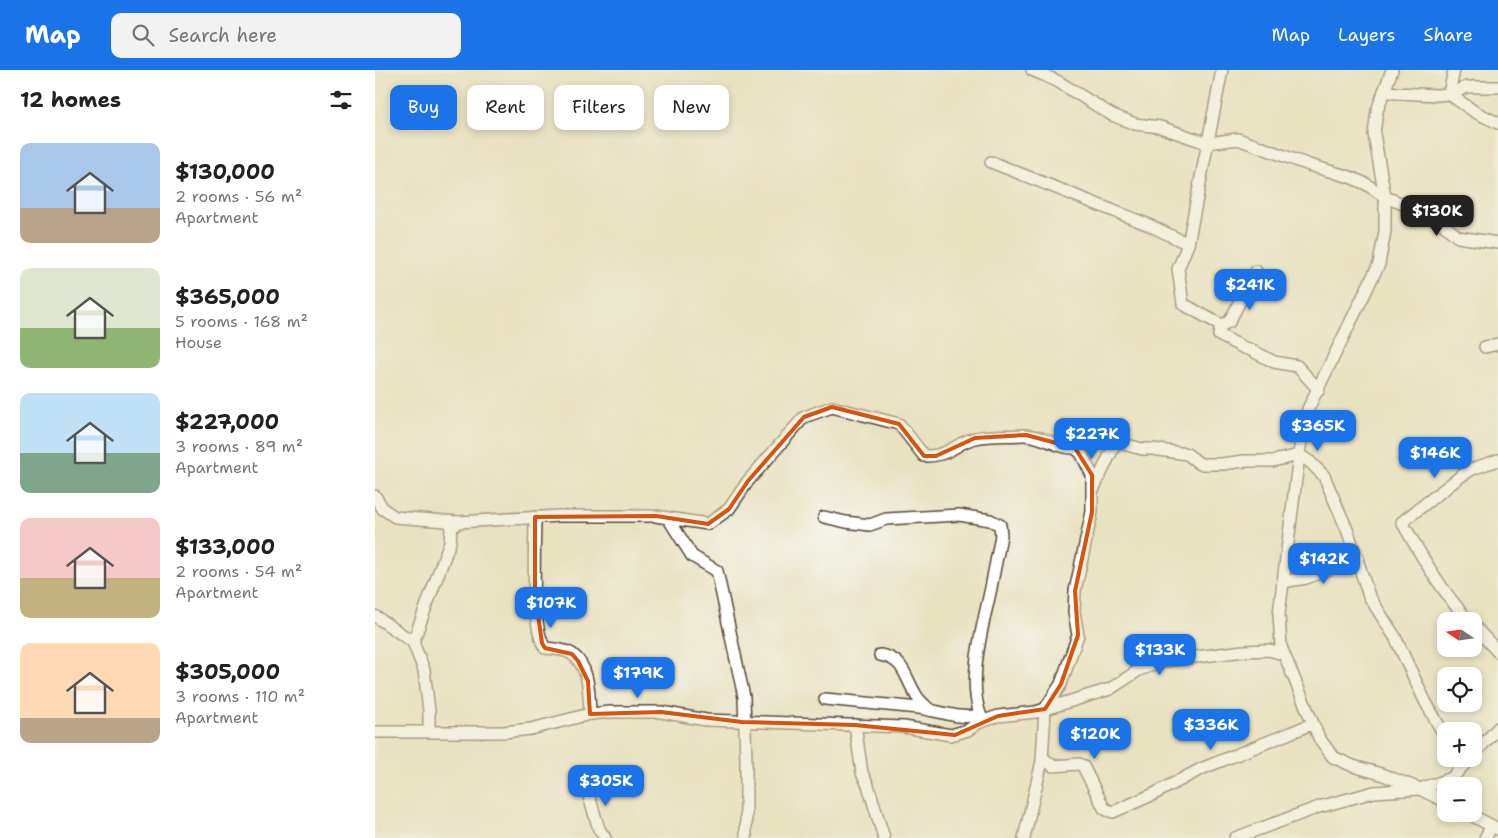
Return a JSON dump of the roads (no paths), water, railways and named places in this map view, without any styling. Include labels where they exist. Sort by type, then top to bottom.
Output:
[{"type":"street","points":[[1032,70],[1057,81],[1112,115],[1135,124],[1160,127],[1207,143],[1238,139],[1366,184],[1385,197],[1426,213],[1458,237],[1498,243]]},
{"type":"street","points":[[1222,70],[1188,244],[1178,269],[1183,304],[1221,325],[1229,322],[1256,272]]},
{"type":"street","points":[[1392,70],[1376,116],[1374,134],[1385,197],[1385,231],[1379,264],[1308,410],[1299,455],[1279,614],[1281,647],[1312,724],[1319,738],[1333,757],[1353,766],[1421,789],[1437,797]]},
{"type":"street","points":[[1449,94],[1454,70]]},
{"type":"street","points":[[1384,91],[1413,94],[1449,94],[1467,88],[1498,87]]},
{"type":"street","points":[[1449,94],[1475,112],[1498,123]]},
{"type":"street","points":[[991,162],[1140,222],[1188,244]]},
{"type":"street","points":[[1221,325],[1219,334],[1274,362],[1297,366],[1319,390]]},
{"type":"street","points":[[1485,347],[1498,344]]},
{"type":"street","points":[[375,496],[383,509],[395,517],[458,522],[535,517],[646,516],[708,524],[729,509],[748,481],[804,417],[832,407],[899,424],[924,456],[937,456],[975,438],[1026,435],[1048,440],[1068,448],[1075,448],[1081,453],[1092,475],[1093,490],[1092,512],[1075,591],[1074,612],[1078,635],[1061,684],[1045,709],[1043,758],[1024,838]]},
{"type":"street","points":[[1093,490],[1116,442],[1142,449],[1187,454],[1200,464],[1273,461],[1299,455],[1310,462],[1323,473],[1349,532],[1369,596],[1395,637],[1437,722]]},
{"type":"street","points":[[1461,612],[1426,564],[1402,522],[1471,469],[1498,460]]},
{"type":"street","points":[[824,517],[870,525],[886,519],[959,515],[990,520],[1000,525],[1001,535],[976,669],[977,692],[982,718]]},
{"type":"street","points":[[535,517],[535,594],[537,626],[542,644],[545,648],[563,650],[572,654],[578,661],[588,680],[590,714]]},
{"type":"street","points":[[667,518],[692,556],[717,571],[722,590],[726,620],[744,697],[746,838]]},
{"type":"street","points":[[413,642],[450,542],[451,529],[458,522]]},
{"type":"street","points":[[1283,582],[1306,578],[1358,558]]},
{"type":"street","points":[[375,616],[413,642],[423,670],[429,711],[429,731]]},
{"type":"street","points":[[1483,636],[1498,652]]},
{"type":"street","points":[[825,699],[930,710],[954,717],[982,718],[1036,712],[1110,690],[1139,670],[1164,661],[1244,651],[1269,650],[1283,654]]},
{"type":"street","points":[[880,655],[895,658],[917,697],[930,710]]},
{"type":"street","points":[[375,733],[429,731],[504,732],[531,729],[590,714],[661,712],[706,720],[904,727],[951,735],[968,730],[982,718]]},
{"type":"street","points":[[1043,758],[1053,766],[1079,764],[1083,766],[1104,808],[1113,812],[1154,794],[1201,769],[1312,724]]},
{"type":"street","points":[[855,725],[862,773],[868,785],[883,838]]},
{"type":"street","points":[[1482,745],[1498,728]]},
{"type":"street","points":[[1235,838],[1319,807],[1374,792],[1421,789],[1452,778],[1460,767]]},
{"type":"street","points":[[586,787],[599,829],[605,838]]},
{"type":"street","points":[[1482,821],[1495,828],[1485,838]]}]
